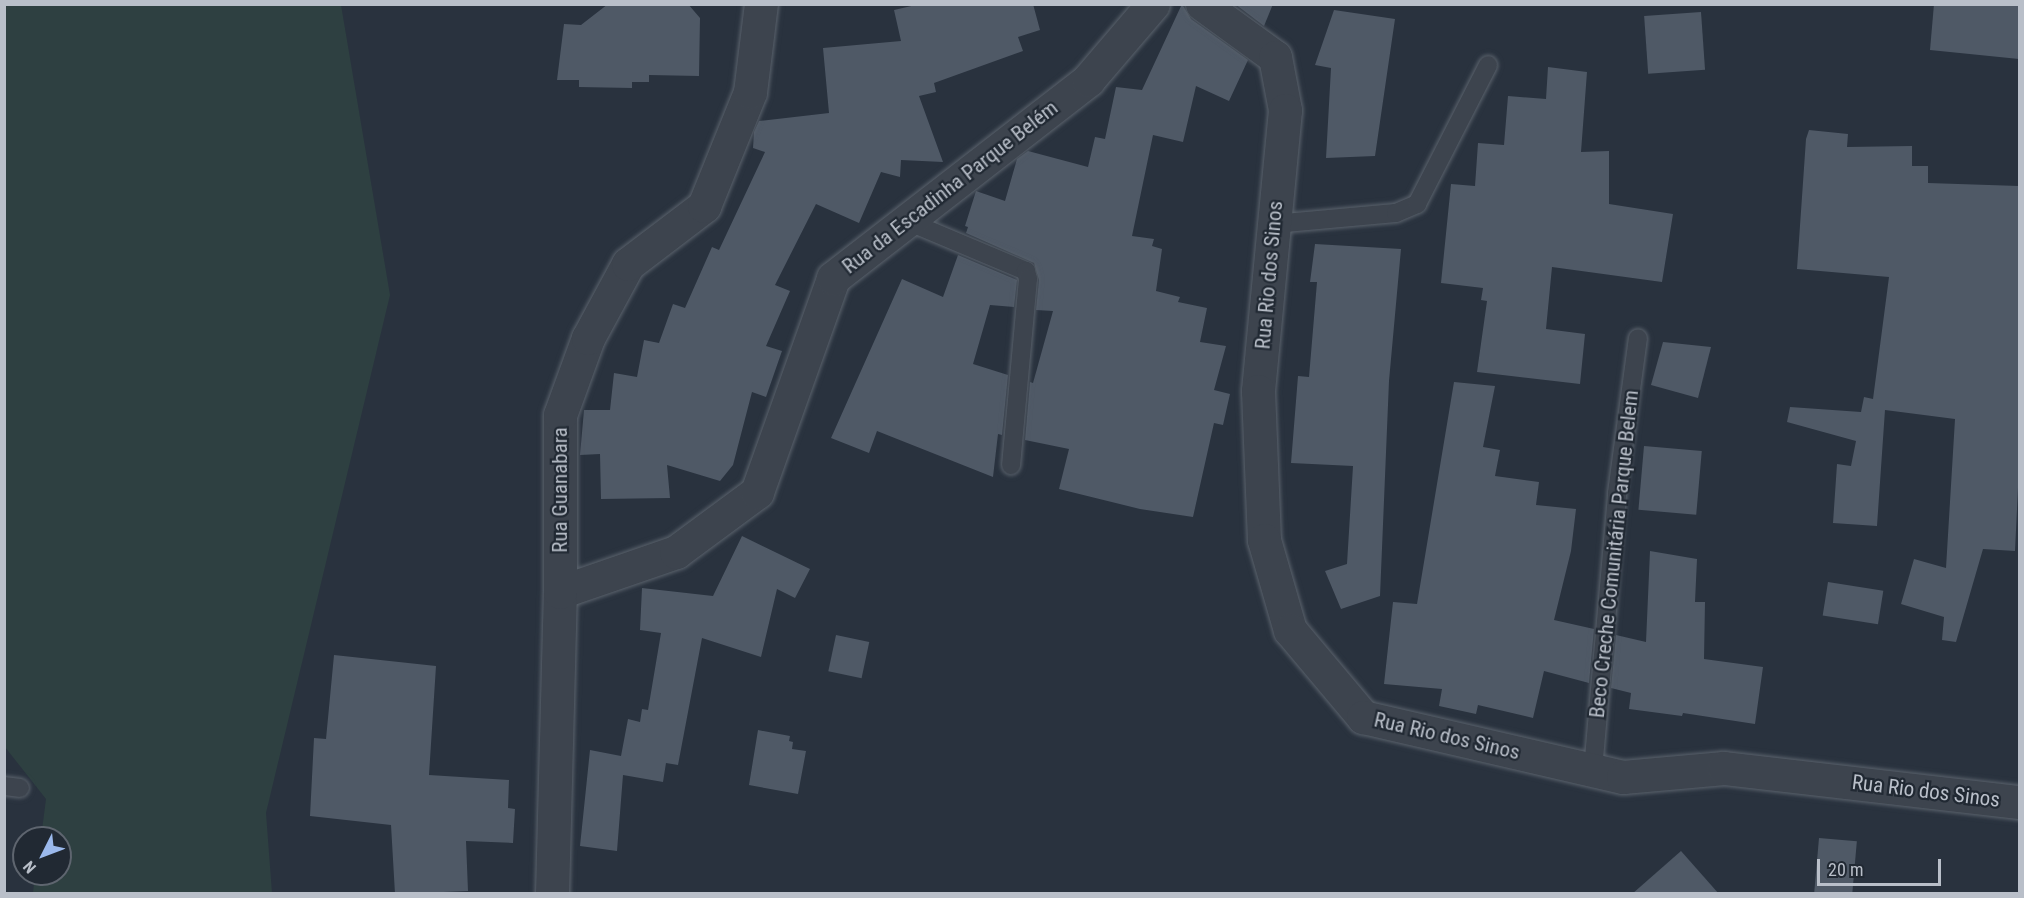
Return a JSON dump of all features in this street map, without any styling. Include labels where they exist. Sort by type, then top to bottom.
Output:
[{"type":"street","name":"Rua Guanabara","points":[[552,894],[560,592],[560,415],[588,338],[628,264],[704,206],[750,92],[761,4]]},
{"type":"street","name":"Rua da Escadinha Parque Belém","points":[[560,592],[676,552],[757,492],[834,278],[1088,81],[1153,4]]},
{"type":"street","name":"Rua Rio dos Sinos","points":[[1202,4],[1275,57],[1285,110],[1258,391],[1264,540],[1290,630],[1363,717],[1623,777],[1724,768],[2019,802]]},
{"type":"lane","points":[[1274,224],[1396,213],[1417,204],[1488,64]]},
{"type":"lane","points":[[907,221],[1026,271],[1028,279],[1011,465]]},
{"type":"lane","name":"Beco Creche Comunitária Parque Belem","points":[[1593,770],[1617,493],[1638,338]]},
{"type":"shaded area","points":[[5,4],[341,5],[390,295],[266,813],[272,893],[33,893],[34,886],[72,886],[72,826],[43,826],[46,799],[5,747]]},
{"type":"building","points":[[608,4],[688,4],[700,18],[699,76],[649,75],[649,82],[632,82],[632,88],[579,87],[579,80],[557,80],[564,24],[581,25]]},
{"type":"building","points":[[920,4],[1033,4],[1040,30],[1018,37],[1023,51],[934,83],[936,92],[919,96],[943,162],[901,160],[900,177],[881,172],[859,223],[816,204],[775,285],[790,291],[766,346],[782,351],[766,397],[752,392],[733,465],[720,481],[667,465],[670,498],[601,499],[600,454],[580,455],[584,410],[610,410],[614,373],[637,377],[644,340],[659,343],[673,304],[685,308],[712,247],[719,250],[765,152],[753,148],[754,132],[759,121],[829,113],[823,48],[901,41],[894,10]]},
{"type":"building","points":[[1182,4],[1191,19],[1248,60],[1229,101],[1196,86],[1183,142],[1153,135],[1132,236],[1154,239],[1152,246],[1162,249],[1156,291],[1180,297],[1178,302],[1207,308],[1200,342],[1226,346],[1214,390],[1230,394],[1223,425],[1214,423],[1193,517],[1140,509],[1059,489],[1069,449],[1025,440],[1030,382],[1033,383],[1053,311],[1036,310],[1039,280],[1034,263],[966,233],[968,227],[965,226],[976,191],[1005,201],[1017,159],[1028,151],[1088,167],[1095,137],[1105,139],[1116,87],[1142,90]]},
{"type":"building","points":[[1235,4],[1273,4],[1264,26]]},
{"type":"building","points":[[1934,4],[2019,4],[2019,59],[1930,50]]},
{"type":"building","points":[[1334,10],[1395,19],[1375,156],[1326,158],[1331,68],[1315,65]]},
{"type":"building","points":[[1701,12],[1705,70],[1648,74],[1644,16]]},
{"type":"building","points":[[1548,67],[1587,72],[1581,152],[1609,151],[1609,204],[1673,214],[1662,282],[1552,267],[1546,329],[1585,334],[1580,384],[1477,372],[1487,301],[1481,300],[1483,288],[1441,283],[1451,184],[1475,186],[1478,143],[1504,145],[1508,96],[1546,99]]},
{"type":"building","points":[[1809,130],[1848,134],[1847,147],[1912,146],[1912,166],[1928,166],[1928,183],[2019,186],[2019,467],[2015,551],[1983,549],[1956,642],[1942,640],[1944,617],[1901,604],[1914,559],[1946,568],[1955,419],[1885,410],[1877,526],[1833,523],[1837,464],[1851,466],[1856,441],[1787,422],[1790,407],[1861,412],[1864,397],[1873,399],[1889,277],[1797,269],[1806,139]]},
{"type":"building","points":[[1315,244],[1401,249],[1389,381],[1380,596],[1341,609],[1325,571],[1347,564],[1353,466],[1291,463],[1298,376],[1309,377],[1317,282],[1310,282]]},
{"type":"building","points":[[958,255],[1017,280],[1014,307],[990,305],[973,364],[1008,375],[1002,435],[998,434],[993,477],[877,431],[869,453],[831,438],[902,279],[943,297]]},
{"type":"building","points":[[1663,342],[1711,347],[1698,398],[1651,385]]},
{"type":"building","points":[[1454,382],[1495,386],[1483,447],[1500,450],[1495,476],[1539,482],[1536,505],[1576,509],[1571,551],[1554,620],[1594,629],[1589,683],[1544,671],[1533,718],[1478,705],[1476,714],[1439,706],[1442,689],[1384,684],[1393,602],[1417,604]]},
{"type":"building","points":[[1644,446],[1702,451],[1696,515],[1638,510]]},
{"type":"building","points":[[742,536],[810,569],[795,598],[777,589],[761,657],[702,638],[678,765],[666,763],[663,782],[623,775],[617,851],[580,846],[590,750],[621,756],[628,719],[640,722],[642,709],[648,710],[661,633],[640,630],[642,588],[713,596]]},
{"type":"building","points":[[1650,551],[1697,559],[1695,602],[1705,602],[1704,659],[1763,667],[1755,724],[1683,713],[1682,716],[1629,709],[1631,693],[1611,688],[1616,635],[1646,642]]},
{"type":"building","points":[[1828,582],[1883,591],[1878,624],[1823,616]]},
{"type":"building","points":[[836,635],[869,642],[862,678],[828,671]]},
{"type":"building","points":[[334,655],[436,666],[429,775],[509,780],[508,808],[515,809],[513,843],[466,841],[468,891],[395,894],[391,825],[310,816],[314,738],[326,739]]},
{"type":"building","points":[[758,730],[790,736],[789,741],[793,742],[792,749],[806,751],[798,794],[749,785]]},
{"type":"building","points":[[1819,838],[1857,841],[1852,894],[1814,894]]},
{"type":"building","points":[[1681,851],[1719,894],[1632,894]]}]
